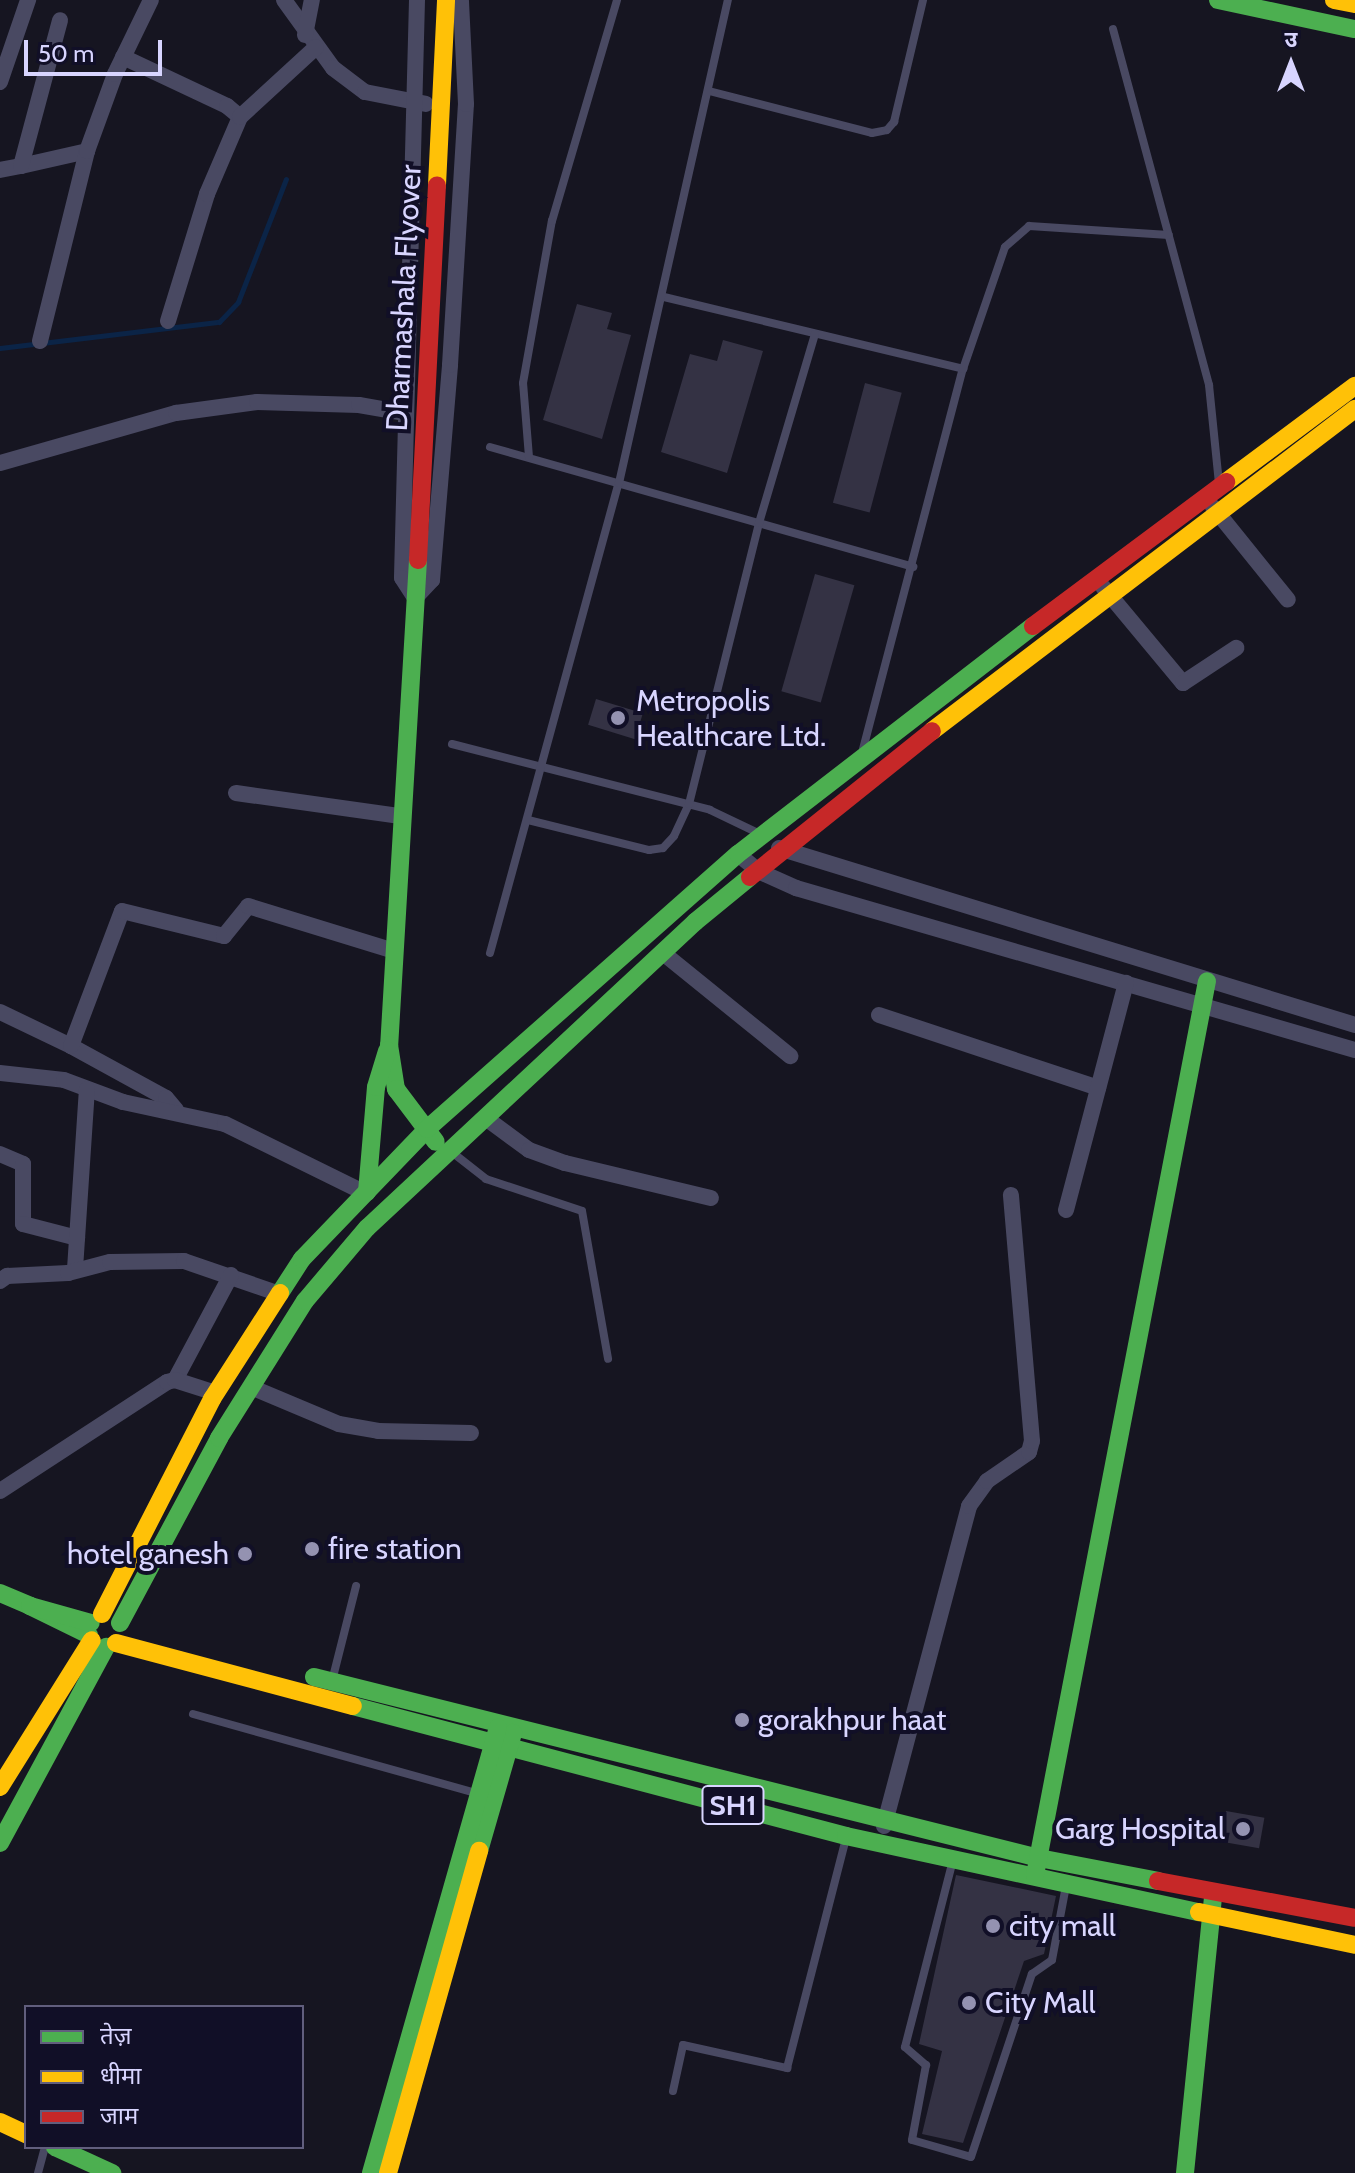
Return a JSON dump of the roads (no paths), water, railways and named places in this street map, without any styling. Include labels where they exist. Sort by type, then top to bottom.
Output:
[{"type":"main road","name":"Dharmashala Flyover","points":[[389,1045],[391,950],[418,560],[446,0]]},
{"type":"main road","points":[[1218,0],[1355,29]]},
{"type":"main road","points":[[1334,0],[1355,4]]},
{"type":"main road","points":[[0,1787],[105,1632],[305,1301],[367,1228],[663,953],[758,871],[1110,596],[1355,386]]},
{"type":"main road","points":[[0,1843],[105,1632],[216,1393],[302,1259],[365,1190],[427,1129],[762,835],[1097,580],[1218,503],[1355,409]]},
{"type":"main road","points":[[1035,1877],[1207,981]]},
{"type":"main road","points":[[389,1045],[396,1089],[449,1154]]},
{"type":"main road","points":[[367,1228],[365,1190],[376,1087],[389,1045]]},
{"type":"main road","points":[[0,1593],[105,1632]]},
{"type":"main road","name":"SH1","points":[[105,1632],[332,1681],[846,1836],[1355,1945]]},
{"type":"main road","name":"SH1","points":[[105,1632],[504,1734],[853,1810],[1039,1858],[1355,1918]]},
{"type":"main road","points":[[371,2173],[477,1794],[504,1734]]},
{"type":"main road","points":[[388,2173],[504,1734]]},
{"type":"main road","points":[[1185,2173],[1213,1890]]},
{"type":"main road","points":[[0,2122],[24,2133]]},
{"type":"main road","points":[[59,2149],[112,2173]]},
{"type":"street","points":[[0,82],[28,0]]},
{"type":"street","points":[[40,341],[87,151],[123,57],[151,0]]},
{"type":"street","points":[[284,0],[333,68],[365,92],[417,104],[466,104]]},
{"type":"street","points":[[168,321],[207,194],[240,117],[311,41],[312,0]]},
{"type":"street","points":[[417,0],[417,104],[402,578],[415,598],[432,580],[466,104],[461,0]]},
{"type":"street","points":[[21,166],[60,20]]},
{"type":"street","points":[[123,57],[227,106],[240,117]]},
{"type":"street","points":[[0,170],[87,151]]},
{"type":"street","points":[[0,463],[176,413],[257,402],[359,405],[405,413]]},
{"type":"street","points":[[1218,503],[1288,600]]},
{"type":"street","points":[[1097,580],[1183,683],[1236,648]]},
{"type":"street","points":[[236,793],[400,816]]},
{"type":"street","points":[[762,835],[783,851],[1355,1025]]},
{"type":"street","points":[[738,854],[758,871],[796,888],[1355,1050]]},
{"type":"street","points":[[71,1046],[122,911],[224,936],[248,906],[391,950]]},
{"type":"street","points":[[663,953],[790,1056]]},
{"type":"street","points":[[1066,1210],[1126,983]]},
{"type":"street","points":[[0,1012],[71,1046],[166,1098],[177,1110]]},
{"type":"street","points":[[879,1015],[1098,1088]]},
{"type":"street","points":[[0,1073],[18,1071],[225,1124],[365,1190]]},
{"type":"street","points":[[75,1269],[87,1089]]},
{"type":"street","points":[[487,1119],[529,1150],[565,1163],[711,1198]]},
{"type":"street","points":[[0,1154],[23,1164],[23,1224],[77,1238]]},
{"type":"street","points":[[879,1843],[969,1506],[987,1481],[1029,1452],[1032,1441],[1011,1195]]},
{"type":"street","points":[[0,1281],[7,1276],[110,1262],[184,1261],[280,1294]]},
{"type":"street","points":[[0,1491],[77,1444],[145,1393],[175,1380],[231,1275]]},
{"type":"street","points":[[175,1380],[216,1393]]},
{"type":"street","points":[[251,1387],[339,1424],[471,1433]]},
{"type":"lane","points":[[529,457],[523,383],[552,221],[617,0]]},
{"type":"lane","points":[[490,953],[619,483],[664,297],[728,0]]},
{"type":"lane","points":[[709,91],[872,133],[887,130],[894,122],[923,0]]},
{"type":"lane","points":[[1113,29],[1209,385],[1218,503]]},
{"type":"lane","points":[[860,758],[963,369],[1005,247],[1016,234],[1029,226],[1169,235]]},
{"type":"lane","points":[[664,297],[963,369]]},
{"type":"lane","points":[[528,820],[649,850],[663,848],[674,836],[689,804],[759,523],[815,334]]},
{"type":"lane","points":[[490,447],[913,567]]},
{"type":"lane","points":[[452,744],[689,804],[762,835]]},
{"type":"lane","points":[[449,1154],[486,1179],[582,1211],[608,1359]]},
{"type":"lane","points":[[332,1681],[356,1586]]},
{"type":"lane","points":[[193,1714],[477,1794]]},
{"type":"lane","points":[[673,2091],[683,2045],[787,2068],[853,1810]]},
{"type":"lane","points":[[953,1859],[905,2047],[926,2065],[912,2140],[971,2157],[1032,1974],[1052,1960],[1066,1884]]},
{"type":"lane","points":[[38,2173],[44,2149]]},
{"type":"waterway","points":[[0,348],[219,322],[238,302],[286,179]]},
{"type":"place","name":"Metropolis Healthcare Ltd.","points":[[618,718]]},
{"type":"place","name":"fire station","points":[[312,1549]]},
{"type":"place","name":"hotel ganesh","points":[[245,1554]]},
{"type":"place","name":"gorakhpur haat","points":[[742,1720]]},
{"type":"place","name":"Garg Hospital","points":[[1243,1829]]},
{"type":"place","name":"city mall","points":[[993,1926]]},
{"type":"place","name":"City Mall","points":[[969,2003]]}]
